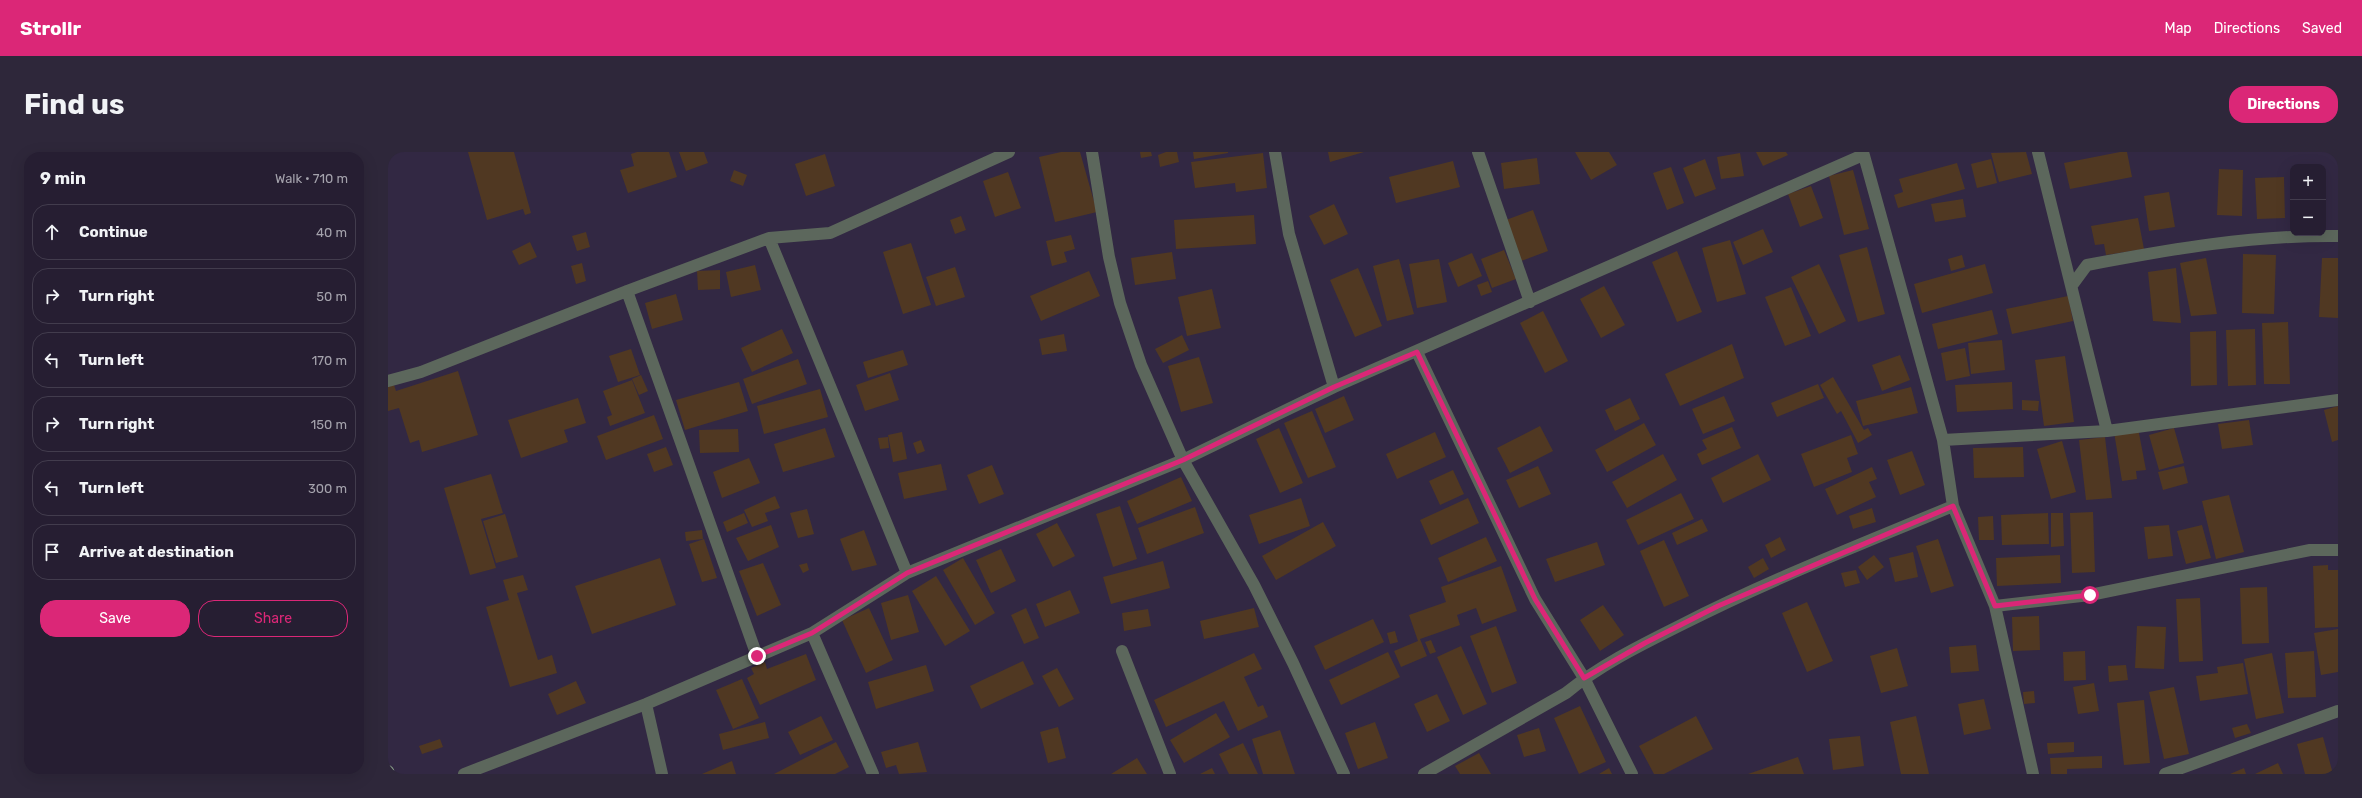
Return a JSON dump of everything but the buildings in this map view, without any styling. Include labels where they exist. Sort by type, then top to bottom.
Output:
[{"type":"street","points":[[388,381],[420,372],[627,291],[769,238],[830,232],[1009,152]]},
{"type":"street","points":[[1092,152],[1109,257],[1120,304],[1141,365],[1183,460],[1254,585],[1293,663],[1344,774]]},
{"type":"street","points":[[1275,152],[1289,234],[1334,387]]},
{"type":"street","points":[[1478,152],[1530,302]]},
{"type":"street","points":[[2038,152],[2073,284],[2107,431]]},
{"type":"street","points":[[464,774],[646,704],[812,633],[907,573],[1183,460],[1334,387],[1417,352],[1863,154],[1943,440],[1953,506],[1995,606],[2033,774]]},
{"type":"street","points":[[2073,284],[2087,265],[2242,239],[2296,236],[2338,236]]},
{"type":"street","points":[[769,238],[907,573]]},
{"type":"street","points":[[627,291],[757,656]]},
{"type":"street","points":[[1417,352],[1535,599],[1584,678],[1632,774]]},
{"type":"street","points":[[1943,440],[2107,431],[2338,400]]},
{"type":"street","points":[[1424,774],[1566,693],[1584,678],[1645,643],[1718,606],[1953,506]]},
{"type":"street","points":[[1995,606],[2090,595],[2310,550],[2338,550]]},
{"type":"street","points":[[812,633],[873,774]]},
{"type":"street","points":[[1122,651],[1170,774]]},
{"type":"street","points":[[646,704],[662,774]]},
{"type":"street","points":[[2166,774],[2338,711]]},
{"type":"route","points":[[757,656],[812,633],[907,573],[1183,460],[1334,387],[1417,352],[1535,599],[1584,678],[1645,643],[1718,606],[1953,506],[1995,606],[2090,595]]}]
